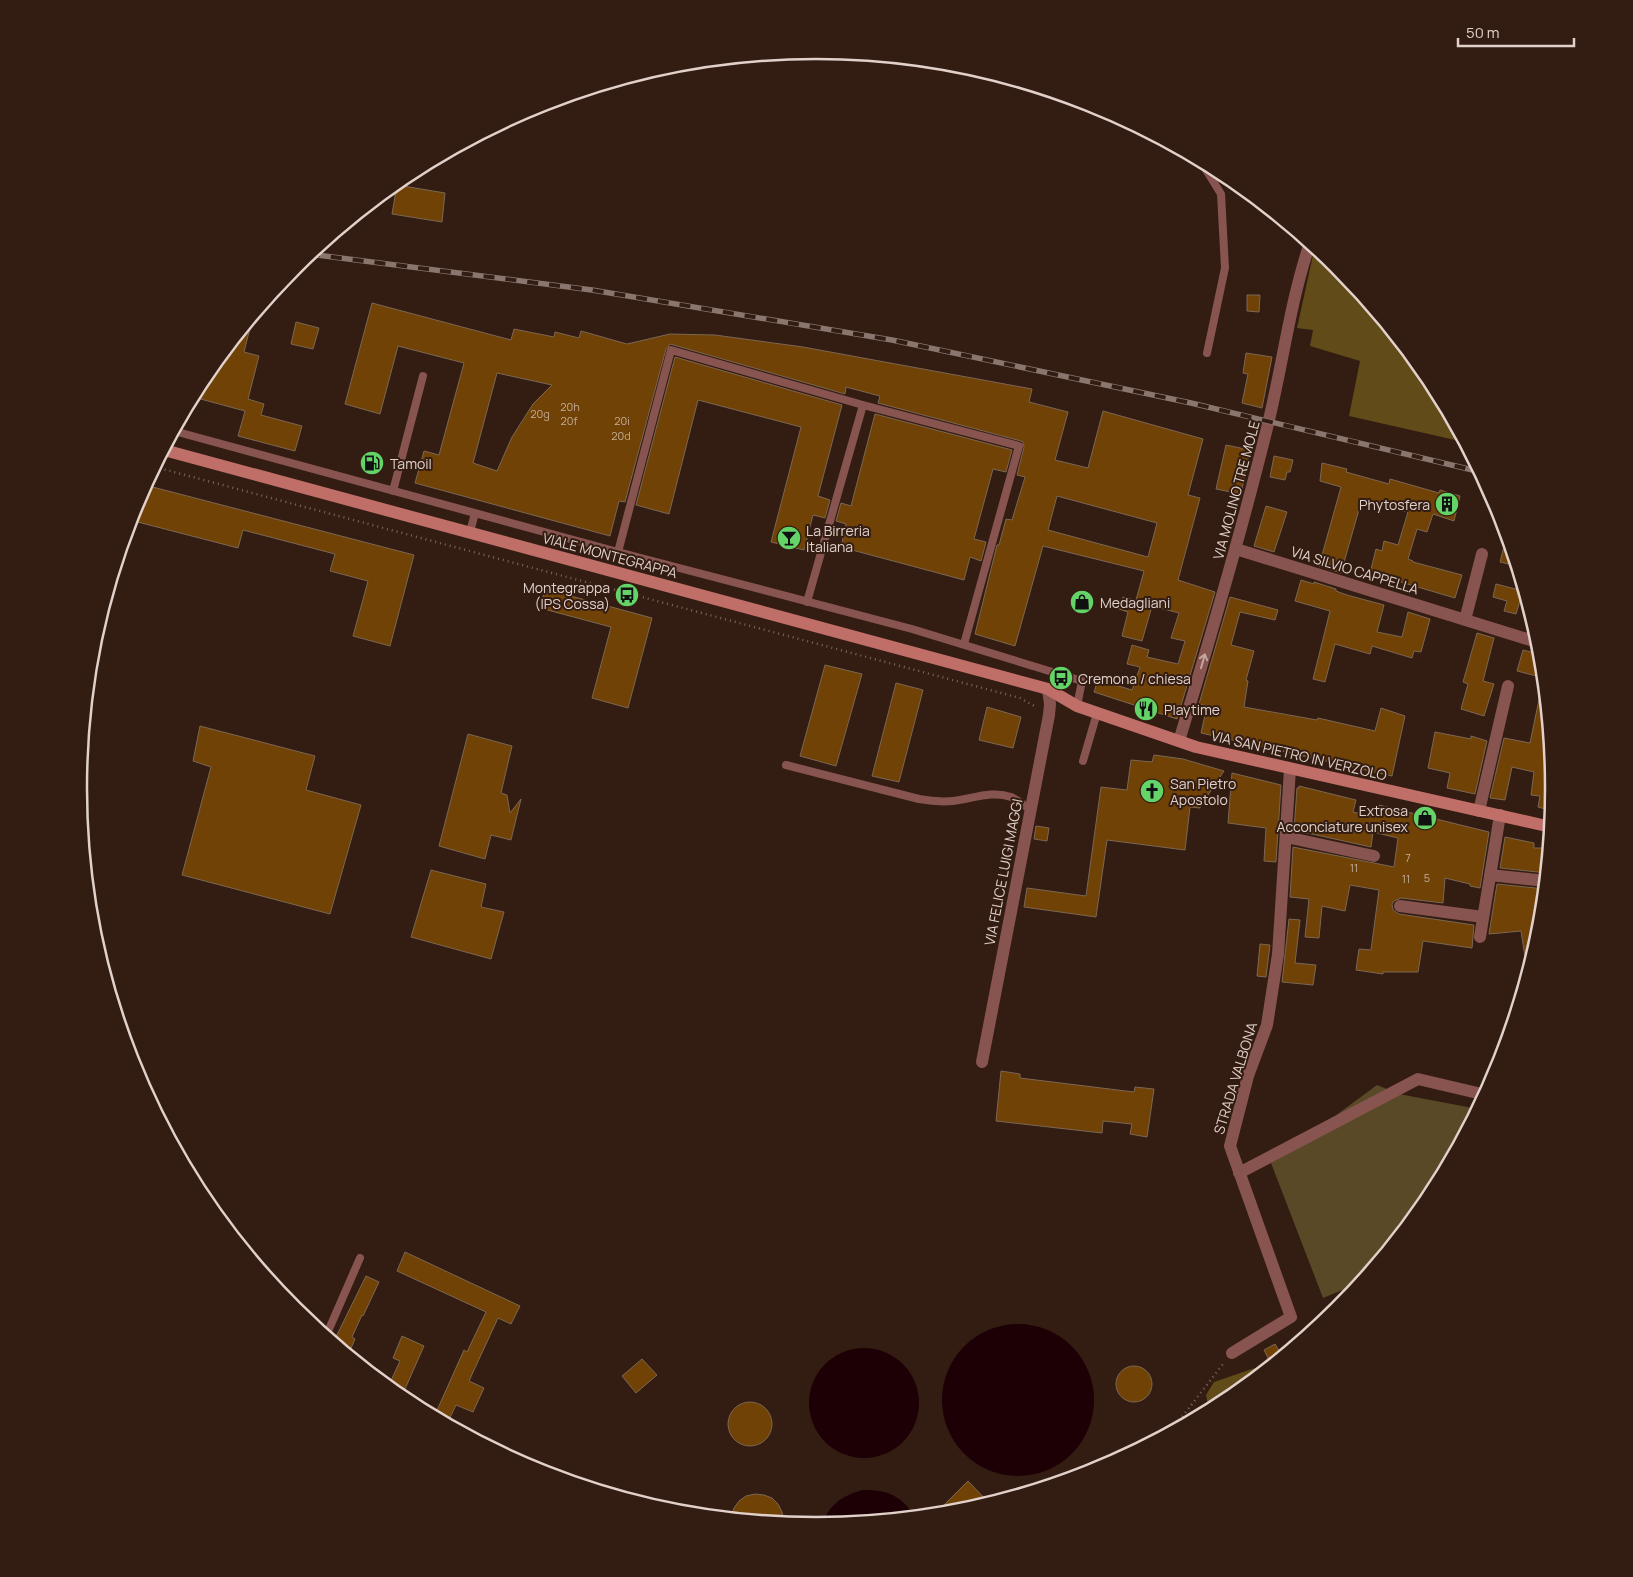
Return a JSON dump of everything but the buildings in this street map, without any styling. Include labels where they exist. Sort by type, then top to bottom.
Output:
[{"type":"main road","name":"VIALE MONTEGRAPPA","points":[[170,452],[1048,689]]},
{"type":"main road","name":"VIA SAN PIETRO IN VERZOLO","points":[[1048,689],[1077,706],[1196,747],[1545,825]]},
{"type":"street","name":"VIA MOLINO TRE MOLE","points":[[1180,741],[1236,550],[1269,421],[1296,285],[1308,249]]},
{"type":"street","name":"VIA SILVIO CAPPELLA","points":[[1236,550],[1531,640]]},
{"type":"street","points":[[1466,620],[1482,554]]},
{"type":"street","points":[[1479,811],[1508,686]]},
{"type":"street","name":"VIA FELICE LUIGI MAGGI","points":[[982,1062],[1050,704],[1048,689]]},
{"type":"street","name":"STRADA VALBONA","points":[[1232,1353],[1290,1317],[1230,1146],[1248,1076],[1267,1026],[1278,954],[1290,769]]},
{"type":"street","points":[[1480,938],[1500,815]]},
{"type":"street","points":[[1286,837],[1374,856]]},
{"type":"street","points":[[1490,875],[1540,880]]},
{"type":"street","points":[[1400,906],[1483,917]]},
{"type":"street","points":[[1239,1173],[1418,1078],[1479,1093]]},
{"type":"lane","points":[[1207,353],[1225,268],[1221,194],[1209,174]]},
{"type":"lane","name":"VIALE MONTEGRAPPA","points":[[618,552],[671,350],[1019,446],[964,644]]},
{"type":"lane","points":[[393,491],[423,376]]},
{"type":"lane","points":[[807,602],[863,404]]},
{"type":"lane","points":[[180,433],[964,644],[1082,680],[1077,706]]},
{"type":"lane","points":[[470,532],[475,513]]},
{"type":"lane","points":[[1083,761],[1097,713]]},
{"type":"lane","points":[[786,765],[918,799],[954,801],[996,794],[1012,797],[1031,810]]},
{"type":"lane","points":[[328,1331],[360,1258]]},
{"type":"path","points":[[161,469],[1020,698],[1048,715]]},
{"type":"path","points":[[1174,1424],[1182,1417],[1232,1353]]},
{"type":"shaded area","points":[[1313,254],[1333,272],[1365,307],[1395,344],[1423,383],[1457,440],[1349,416],[1360,361],[1310,346],[1313,330],[1297,328]]},
{"type":"shaded area","points":[[1377,1085],[1399,1094],[1472,1108],[1423,1194],[1395,1233],[1349,1287],[1323,1298],[1271,1163]]},
{"type":"shaded area","points":[[1018,1324],[1033,1325],[1047,1330],[1072,1346],[1088,1371],[1093,1385],[1093,1415],[1088,1429],[1072,1454],[1047,1470],[1033,1475],[1018,1476],[1003,1475],[989,1470],[964,1454],[948,1429],[943,1415],[942,1400],[943,1385],[948,1371],[964,1346],[989,1330],[1003,1325]]},
{"type":"shaded area","points":[[864,1348],[885,1352],[903,1364],[915,1382],[919,1403],[915,1424],[903,1442],[885,1454],[864,1458],[843,1454],[825,1442],[813,1424],[809,1403],[813,1382],[825,1364],[843,1352]]},
{"type":"shaded area","points":[[1255,1368],[1256,1371],[1208,1404],[1206,1395],[1214,1382]]},
{"type":"shaded area","points":[[862,1490],[887,1493],[899,1499],[911,1512],[864,1517],[826,1518],[832,1507],[848,1495]]},
{"type":"railway","points":[[318,255],[592,290],[892,340],[1191,403],[1473,470]]},
{"type":"place","name":"Tamoil","points":[[372,463]]},
{"type":"place","name":"Phytosfera","points":[[1447,504]]},
{"type":"place","name":"La Birreria Italiana","points":[[789,538]]},
{"type":"place","name":"Montegrappa (IPS Cossa)","points":[[627,595]]},
{"type":"place","name":"Medagliani","points":[[1082,602]]},
{"type":"place","name":"Cremona / chiesa","points":[[1061,678]]},
{"type":"place","name":"Playtime","points":[[1146,709]]},
{"type":"place","name":"San Pietro Apostolo","points":[[1152,791]]},
{"type":"place","name":"Extrosa Acconciature unisex","points":[[1425,818]]}]
